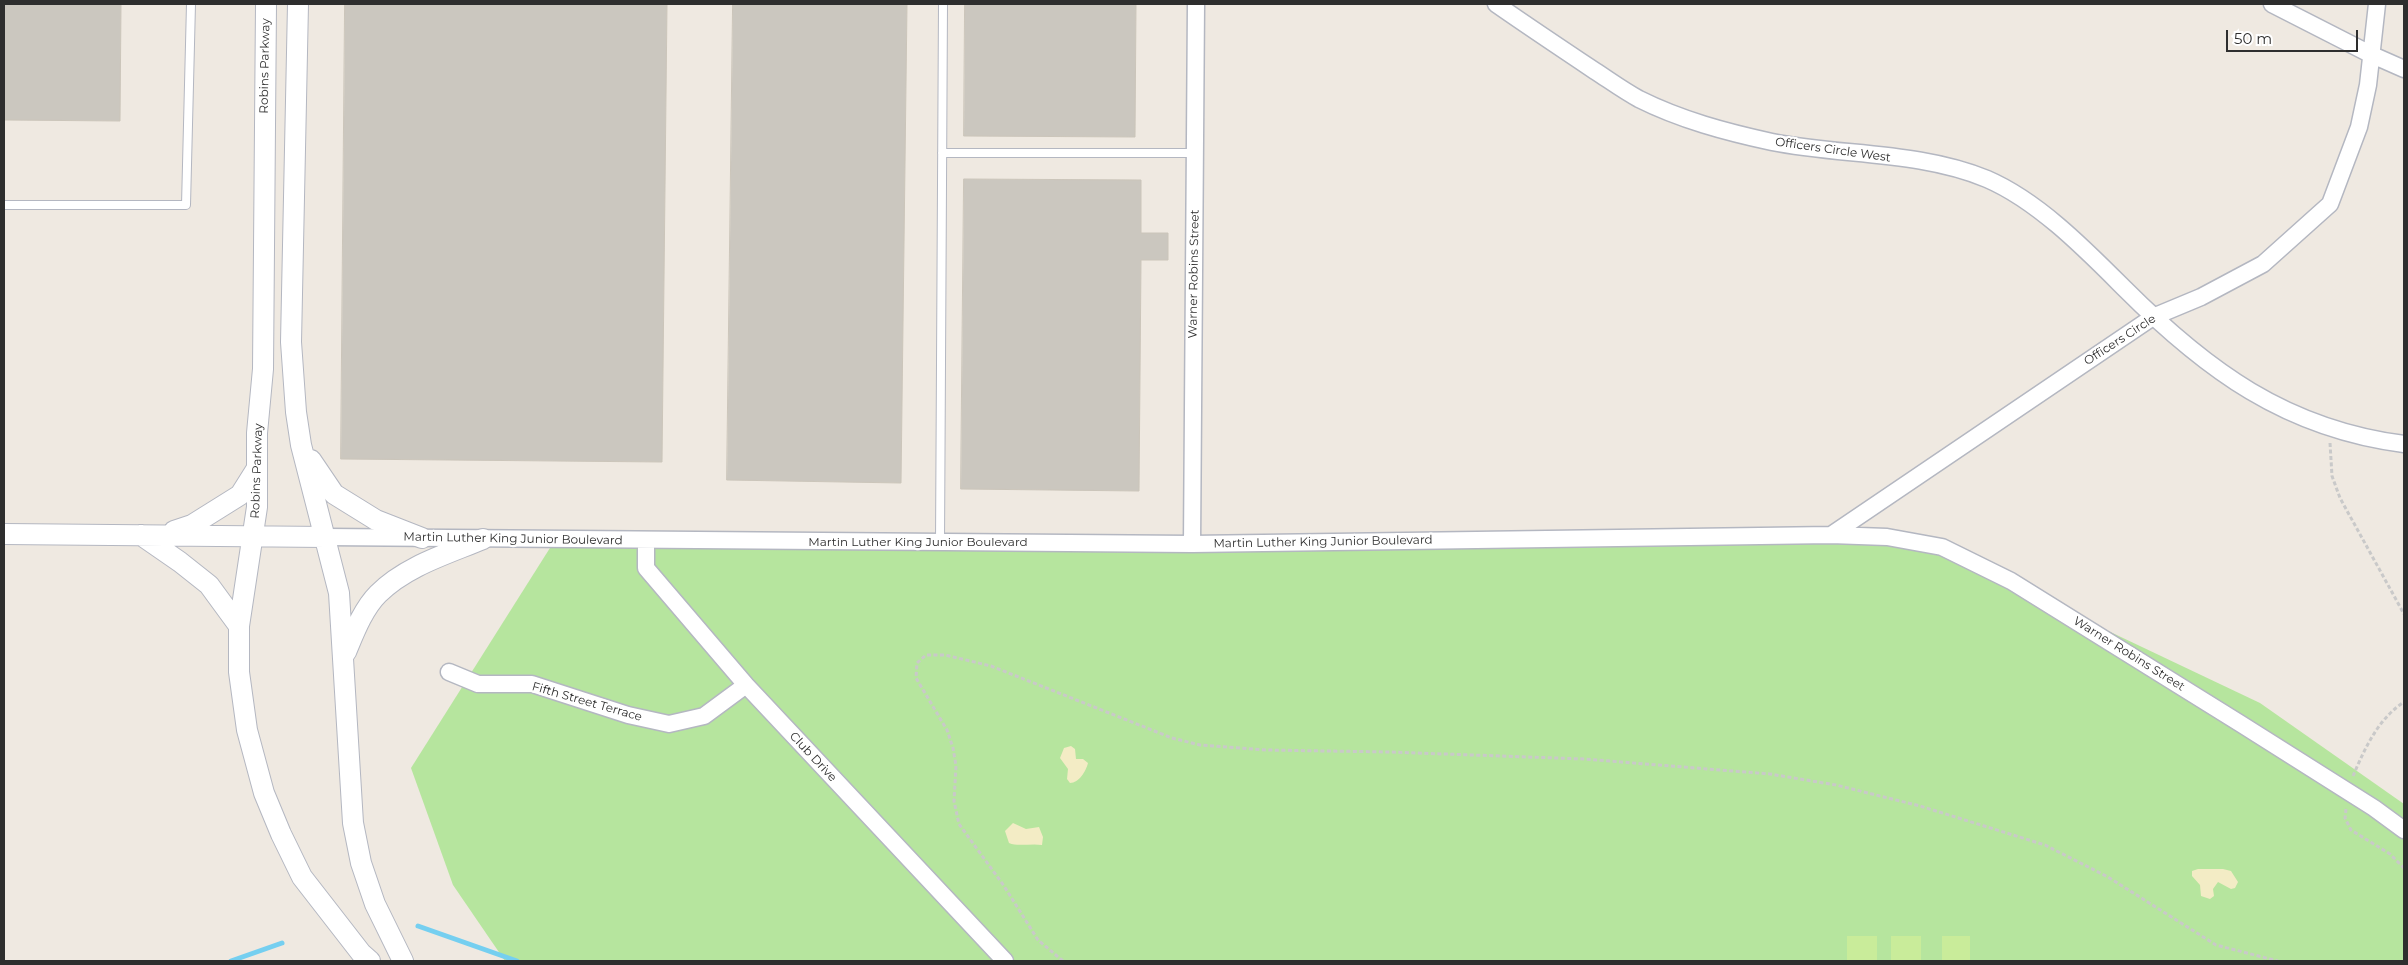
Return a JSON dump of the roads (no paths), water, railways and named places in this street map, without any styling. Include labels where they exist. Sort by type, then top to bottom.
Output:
[{"type":"street","name":"Robins Parkway","points":[[266,4],[263,369],[257,433],[257,507],[239,626],[239,672],[247,730],[264,792],[281,834],[302,877],[361,953],[370,961]]},
{"type":"street","points":[[298,4],[291,342],[301,445],[339,593],[353,823],[375,904],[403,961]]},
{"type":"street","name":"Warner Robins Street","points":[[1192,544],[1196,4]]},
{"type":"street","name":"Officers Circle West","points":[[1496,4],[1637,98],[1678,116],[1720,130],[1774,142],[1940,164],[1987,179],[2027,201],[2093,257],[2153,317],[2196,354],[2232,380],[2275,406],[2332,430],[2404,444]]},
{"type":"street","points":[[2272,4],[2370,54],[2404,68]]},
{"type":"street","name":"Officers Circle","points":[[1831,535],[2153,317],[2200,297],[2263,264],[2330,204],[2359,127],[2368,85],[2377,4]]},
{"type":"street","points":[[301,445],[334,494],[376,520],[422,538]]},
{"type":"street","points":[[163,535],[192,525],[240,495],[257,468]]},
{"type":"street","name":"Martin Luther King Junior Boulevard","points":[[4,534],[646,541],[1192,544],[1831,535]]},
{"type":"street","points":[[141,535],[209,585],[239,626]]},
{"type":"street","name":"Warner Robins Street","points":[[1831,535],[1887,537],[1942,547],[2012,582],[2374,808],[2404,830]]},
{"type":"street","points":[[344,658],[356,627],[377,595],[413,568],[484,539]]},
{"type":"street","name":"Club Drive","points":[[646,541],[646,568],[746,685],[1005,961]]},
{"type":"street","name":"Fifth Street Terrace","points":[[449,672],[478,684],[532,684],[628,715],[669,724],[704,716],[746,685]]},
{"type":"lane","points":[[4,205],[186,205],[191,4]]},
{"type":"lane","points":[[940,542],[943,4]]},
{"type":"lane","points":[[942,154],[1195,154]]},
{"type":"waterway","points":[[418,926],[517,961]]},
{"type":"waterway","points":[[231,961],[282,943]]}]
